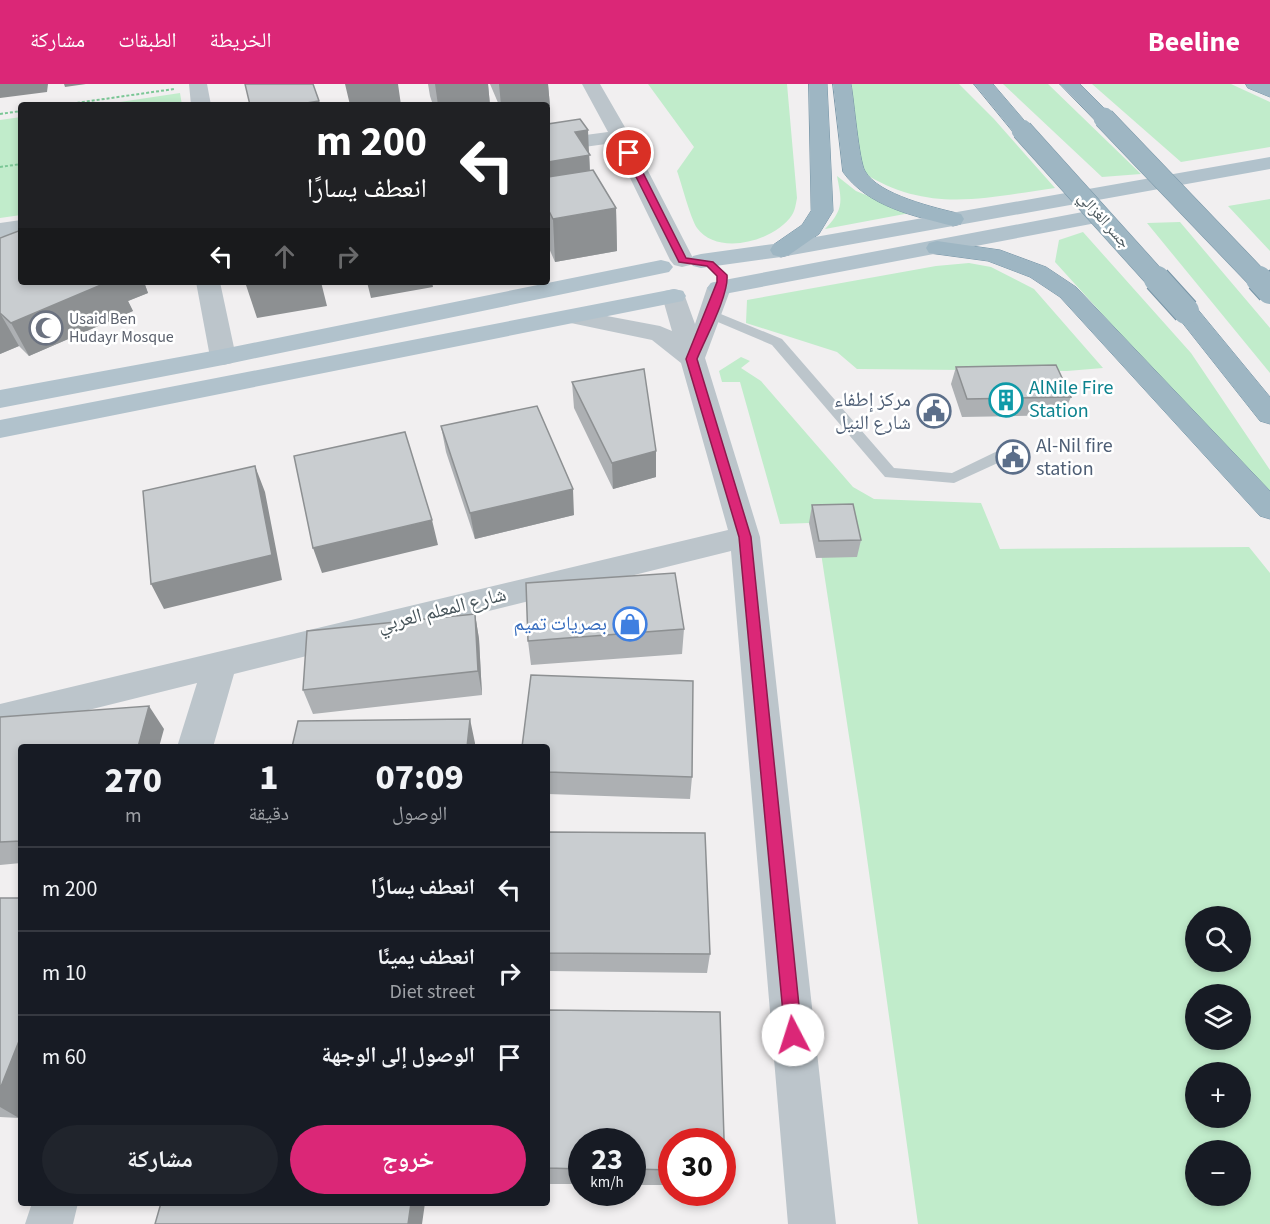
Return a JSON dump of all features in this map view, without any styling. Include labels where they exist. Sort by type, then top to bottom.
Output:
[{"type":"highway","points":[[781,250],[810,229],[822,211],[818,84]]},
{"type":"highway","points":[[842,84],[854,172],[868,187],[909,208],[953,219]]},
{"type":"highway","name":"جسر الغزالي","points":[[983,84],[1186,311],[1270,415]]},
{"type":"highway","points":[[1069,84],[1270,291]]},
{"type":"highway","points":[[1255,84],[1270,91]]},
{"type":"highway","points":[[937,248],[992,255],[1038,272],[1068,292],[1270,509]]},
{"type":"main road","points":[[0,399],[223,357],[681,263],[781,250],[1270,163]]},
{"type":"main road","points":[[0,429],[674,296],[704,296],[719,288],[937,248],[1270,181]]},
{"type":"main road","points":[[674,296],[664,292],[655,280],[656,273],[681,263],[717,269],[722,275],[719,288]]},
{"type":"street","points":[[591,84],[620,136],[681,263]]},
{"type":"street","points":[[550,146],[620,136]]},
{"type":"street","points":[[0,230],[18,227]]},
{"type":"street","points":[[209,285],[223,357]]},
{"type":"street","points":[[692,359],[719,288]]},
{"type":"street","points":[[674,296],[745,537],[812,1224]]},
{"type":"street","points":[[575,317],[660,334],[692,359]]},
{"type":"street","name":"شارع المعلم العربي","points":[[0,718],[745,537]]},
{"type":"street","points":[[196,744],[220,664]]},
{"type":"street","points":[[49,1224],[54,1206]]},
{"type":"lane","points":[[711,314],[777,342],[890,473],[954,478],[1017,448]]},
{"type":"path","points":[[94,102],[199,92]]},
{"type":"path","points":[[0,114],[18,111]]},
{"type":"path","points":[[0,168],[18,165]]},
{"type":"green space","points":[[648,84],[787,84],[797,198],[793,213],[784,224],[760,238],[732,243],[718,242],[706,237],[697,228],[677,171],[694,147]]},
{"type":"green space","points":[[852,84],[959,84],[994,119],[1055,188],[1004,196],[956,199],[910,194],[886,185],[862,172],[853,124]]},
{"type":"green space","points":[[1003,84],[1048,84],[1141,174],[1102,177]]},
{"type":"green space","points":[[1092,84],[1231,84],[1270,102],[1270,147],[1181,162]]},
{"type":"green space","points":[[180,93],[182,102],[120,102]]},
{"type":"green space","points":[[18,117],[18,215],[0,218],[0,120]]},
{"type":"green space","points":[[837,176],[856,191],[910,213],[825,229],[836,216],[840,205]]},
{"type":"green space","points":[[1270,199],[1270,251],[1228,206]]},
{"type":"green space","points":[[1180,222],[1270,328],[1270,373],[1147,223]]},
{"type":"green space","points":[[1083,232],[1191,353],[1270,470],[1270,499],[1055,262],[1059,240]]},
{"type":"green space","points":[[969,263],[991,267],[1034,289],[1103,368],[1067,371],[857,369],[837,352],[746,323],[747,300],[936,266]]},
{"type":"green space","points":[[741,357],[750,361],[741,368],[761,381],[853,487],[874,499],[981,503],[1000,549],[1249,547],[1270,573],[1270,1224],[918,1224],[860,808],[821,553],[809,523],[780,524],[740,382],[722,382],[719,371]]},
{"type":"building","points":[[245,84],[313,84],[319,101],[313,102],[249,102]]},
{"type":"building","points":[[580,119],[588,130],[575,132],[590,155],[550,162],[550,124]]},
{"type":"building","points":[[593,170],[616,208],[553,219],[550,213],[550,177]]},
{"type":"building","points":[[18,231],[18,285],[101,285],[11,323],[0,313],[0,238]]},
{"type":"building","points":[[1056,365],[1071,397],[967,399],[956,367]]},
{"type":"building","points":[[644,369],[656,451],[612,463],[572,382]]},
{"type":"building","points":[[537,406],[573,489],[470,513],[441,426]]},
{"type":"building","points":[[405,432],[432,520],[313,548],[294,456]]},
{"type":"building","points":[[255,466],[272,555],[151,584],[143,491]]},
{"type":"building","points":[[853,504],[861,540],[819,541],[812,505]]},
{"type":"building","points":[[675,573],[684,629],[528,641],[526,583]]},
{"type":"building","points":[[475,614],[478,671],[303,690],[307,631]]},
{"type":"building","points":[[531,675],[693,681],[692,777],[550,772],[550,744],[522,744]]},
{"type":"building","points":[[149,706],[139,744],[18,744],[18,841],[0,842],[0,717]]},
{"type":"building","points":[[470,719],[467,744],[293,744],[298,721]]},
{"type":"building","points":[[550,832],[705,833],[710,954],[550,953]]},
{"type":"building","points":[[0,898],[18,898],[18,1044],[0,1089]]},
{"type":"building","points":[[550,1010],[720,1012],[724,1128],[658,1128],[658,1170],[646,1169],[646,1128],[568,1128],[568,1169],[550,1168]]},
{"type":"building","points":[[160,1206],[411,1206],[408,1224],[155,1224]]},
{"type":"place","name":"Usaid Ben Hudayr Mosque","points":[[46,328]]},
{"type":"place","name":"AlNile Fire Station","points":[[1006,400]]},
{"type":"place","name":"مركز إطفاء شارع النيل","points":[[934,411]]},
{"type":"place","name":"Al-Nil fire station","points":[[1013,457]]},
{"type":"place","name":"بصريات تميم","points":[[630,624]]},
{"type":"route","points":[[629,153],[682,260],[710,264],[722,275],[722,282],[711,314],[692,359],[745,537],[793,1035]]}]
